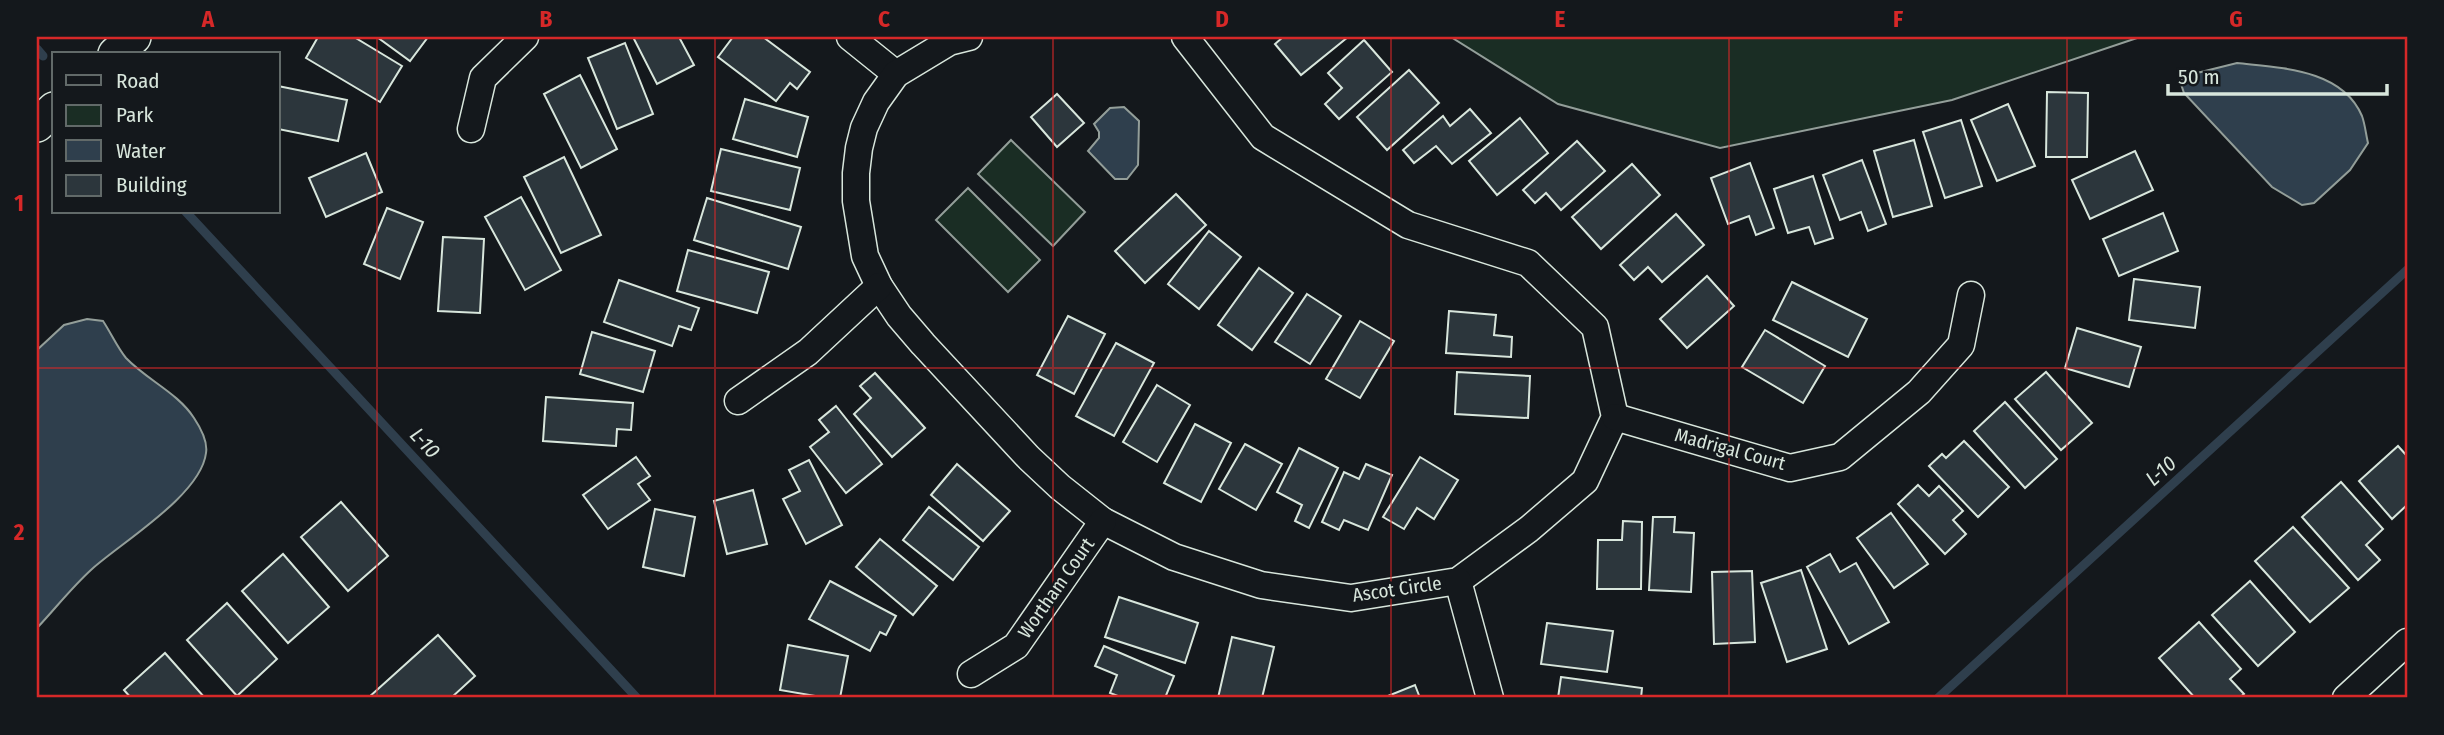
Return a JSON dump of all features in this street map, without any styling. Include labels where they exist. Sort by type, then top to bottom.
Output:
[{"type":"street","points":[[117,52],[134,37]]},
{"type":"street","points":[[471,129],[483,78],[525,37]]},
{"type":"street","points":[[850,37],[896,74],[949,41],[969,37]]},
{"type":"street","points":[[1185,37],[1263,137],[1408,225],[1528,263],[1595,327],[1615,417]]},
{"type":"street","name":"Ascot Circle","points":[[896,74],[876,102],[864,128],[856,173],[856,201],[865,256],[879,286],[899,316],[923,344],[1060,487],[1103,521],[1174,557],[1261,585],[1351,598],[1458,581],[1529,529],[1585,481],[1615,417]]},
{"type":"street","points":[[37,125],[52,111]]},
{"type":"street","points":[[738,401],[808,352],[879,286]]},
{"type":"street","name":"Madrigal Court","points":[[1615,417],[1790,468],[1840,457],[1919,392],[1961,345],[1971,295]]},
{"type":"street","name":"Wortham Court","points":[[971,674],[1016,646],[1103,521]]},
{"type":"street","points":[[1458,581],[1490,698]]},
{"type":"street","points":[[2346,698],[2407,642]]},
{"type":"green space","points":[[1451,37],[2140,37],[1952,100],[1720,148],[1558,104]]},
{"type":"green space","points":[[1011,140],[1085,212],[1053,246],[978,174]]},
{"type":"green space","points":[[968,188],[1040,260],[1008,292],[936,220]]},
{"type":"water","points":[[2237,63],[2291,70],[2325,80],[2353,100],[2362,116],[2368,143],[2350,170],[2314,203],[2302,205],[2272,187],[2184,93],[2180,81],[2185,76]]},
{"type":"water","points":[[1124,107],[1139,121],[1138,165],[1127,179],[1115,179],[1088,151],[1099,138],[1094,124],[1110,108]]},
{"type":"water","points":[[87,319],[103,321],[126,358],[187,409],[203,434],[206,453],[201,469],[176,501],[92,569],[37,628],[37,350],[64,325]]},
{"type":"building","points":[[318,37],[354,37],[402,66],[380,102],[306,58]]},
{"type":"building","points":[[377,37],[428,37],[410,61]]},
{"type":"building","points":[[633,37],[679,37],[694,65],[657,84]]},
{"type":"building","points":[[733,37],[763,37],[810,72],[797,89],[790,83],[776,101],[718,57]]},
{"type":"building","points":[[1283,37],[1348,37],[1301,75],[1275,44]]},
{"type":"building","points":[[1364,40],[1392,72],[1339,119],[1325,104],[1342,88],[1328,73]]},
{"type":"building","points":[[625,43],[653,114],[617,129],[588,58]]},
{"type":"building","points":[[1409,70],[1439,103],[1387,150],[1357,117]]},
{"type":"building","points":[[580,75],[617,149],[581,168],[544,94]]},
{"type":"building","points":[[280,86],[347,100],[338,141],[280,129]]},
{"type":"building","points":[[2047,92],[2088,93],[2087,157],[2046,157]]},
{"type":"building","points":[[1057,94],[1084,123],[1057,147],[1031,117]]},
{"type":"building","points":[[745,99],[808,117],[797,157],[733,139]]},
{"type":"building","points":[[2008,104],[2035,166],[1997,181],[1971,120]]},
{"type":"building","points":[[1470,109],[1491,133],[1452,164],[1436,146],[1414,163],[1403,150],[1443,116],[1450,126]]},
{"type":"building","points":[[1520,118],[1548,153],[1497,195],[1469,161]]},
{"type":"building","points":[[1961,120],[1982,186],[1945,198],[1923,132]]},
{"type":"building","points":[[1914,140],[1932,206],[1893,217],[1874,151]]},
{"type":"building","points":[[1577,141],[1605,171],[1561,210],[1546,193],[1535,203],[1523,190]]},
{"type":"building","points":[[721,149],[800,168],[790,210],[711,191]]},
{"type":"building","points":[[2135,151],[2153,190],[2090,219],[2072,180]]},
{"type":"building","points":[[366,153],[382,192],[326,217],[309,178]]},
{"type":"building","points":[[564,157],[601,235],[561,253],[524,177]]},
{"type":"building","points":[[1862,160],[1886,224],[1868,231],[1861,212],[1840,220],[1823,175]]},
{"type":"building","points":[[1750,163],[1774,228],[1756,235],[1749,216],[1728,224],[1711,178]]},
{"type":"building","points":[[1632,164],[1660,195],[1601,249],[1572,217]]},
{"type":"building","points":[[1813,176],[1833,238],[1815,244],[1809,227],[1788,233],[1774,189]]},
{"type":"building","points":[[1176,194],[1206,225],[1145,283],[1115,251]]},
{"type":"building","points":[[521,197],[561,270],[525,290],[485,217]]},
{"type":"building","points":[[707,198],[801,227],[788,269],[694,240]]},
{"type":"building","points":[[387,208],[423,222],[400,279],[364,264]]},
{"type":"building","points":[[2163,213],[2178,251],[2119,276],[2103,239]]},
{"type":"building","points":[[1676,214],[1704,245],[1662,282],[1648,267],[1634,280],[1620,265]]},
{"type":"building","points":[[1209,231],[1241,257],[1199,309],[1168,284]]},
{"type":"building","points":[[443,237],[484,239],[480,313],[438,311]]},
{"type":"building","points":[[688,250],[769,272],[757,313],[677,291]]},
{"type":"building","points":[[1259,268],[1293,293],[1252,350],[1218,325]]},
{"type":"building","points":[[1707,276],[1734,306],[1687,348],[1660,319]]},
{"type":"building","points":[[2134,279],[2200,287],[2195,328],[2129,320]]},
{"type":"building","points":[[619,280],[699,308],[691,330],[679,326],[672,346],[604,322]]},
{"type":"building","points":[[1792,282],[1867,319],[1848,357],[1773,320]]},
{"type":"building","points":[[1307,294],[1341,316],[1310,364],[1275,342]]},
{"type":"building","points":[[1449,311],[1496,315],[1494,335],[1512,337],[1511,357],[1446,353]]},
{"type":"building","points":[[1068,316],[1105,334],[1074,394],[1037,375]]},
{"type":"building","points":[[1360,321],[1394,341],[1360,398],[1326,379]]},
{"type":"building","points":[[2077,328],[2141,347],[2129,387],[2065,368]]},
{"type":"building","points":[[1765,330],[1825,366],[1803,403],[1742,367]]},
{"type":"building","points":[[592,332],[655,351],[643,392],[580,374]]},
{"type":"building","points":[[1116,343],[1154,363],[1114,436],[1076,416]]},
{"type":"building","points":[[1457,372],[1530,376],[1528,418],[1455,414]]},
{"type":"building","points":[[2046,372],[2092,423],[2061,450],[2015,399]]},
{"type":"building","points":[[875,373],[925,428],[892,457],[854,414],[871,398],[860,386]]},
{"type":"building","points":[[1157,385],[1190,405],[1157,462],[1123,442]]},
{"type":"building","points":[[546,397],[633,403],[631,430],[617,429],[616,446],[543,441]]},
{"type":"building","points":[[2005,402],[2057,459],[2025,488],[1974,431]]},
{"type":"building","points":[[836,406],[882,464],[846,493],[810,447],[829,432],[819,420]]},
{"type":"building","points":[[1195,424],[1231,443],[1201,502],[1164,483]]},
{"type":"building","points":[[1964,441],[2009,487],[1978,517],[1929,466],[1942,454],[1946,458]]},
{"type":"building","points":[[1245,444],[1282,464],[1256,510],[1219,489]]},
{"type":"building","points":[[2398,446],[2407,456],[2407,505],[2392,519],[2359,481]]},
{"type":"building","points":[[1299,448],[1338,468],[1309,528],[1295,521],[1302,505],[1277,492]]},
{"type":"building","points":[[636,457],[650,476],[638,484],[650,500],[608,529],[583,495]]},
{"type":"building","points":[[1420,457],[1458,480],[1434,519],[1417,508],[1404,529],[1383,517]]},
{"type":"building","points":[[809,460],[842,525],[806,544],[783,499],[800,491],[789,470]]},
{"type":"building","points":[[957,464],[1010,511],[983,541],[931,495]]},
{"type":"building","points":[[1366,464],[1392,475],[1368,530],[1344,520],[1339,530],[1322,522],[1344,472],[1359,479]]},
{"type":"building","points":[[2341,482],[2383,529],[2366,545],[2380,560],[2358,580],[2302,517]]},
{"type":"building","points":[[1918,485],[1929,496],[1939,486],[1963,511],[1953,520],[1966,534],[1945,554],[1898,504]]},
{"type":"building","points":[[753,490],[767,544],[727,554],[714,501]]},
{"type":"building","points":[[341,502],[388,556],[348,591],[301,537]]},
{"type":"building","points":[[929,507],[979,547],[953,580],[903,540]]},
{"type":"building","points":[[655,509],[695,517],[684,576],[643,567]]},
{"type":"building","points":[[1891,513],[1928,564],[1894,588],[1857,538]]},
{"type":"building","points":[[1653,517],[1675,517],[1674,532],[1694,533],[1691,592],[1649,590]]},
{"type":"building","points":[[1623,521],[1642,522],[1641,589],[1597,589],[1598,540],[1622,540]]},
{"type":"building","points":[[2293,527],[2349,588],[2310,622],[2255,561]]},
{"type":"building","points":[[880,539],[937,586],[913,615],[856,567]]},
{"type":"building","points":[[283,554],[329,607],[288,643],[242,591]]},
{"type":"building","points":[[1830,554],[1840,572],[1856,563],[1889,622],[1849,644],[1807,567]]},
{"type":"building","points":[[1801,570],[1827,649],[1787,662],[1761,583]]},
{"type":"building","points":[[1752,571],[1755,642],[1714,644],[1712,572]]},
{"type":"building","points":[[830,581],[896,616],[886,635],[880,632],[870,651],[809,619]]},
{"type":"building","points":[[2250,581],[2295,632],[2258,666],[2212,615]]},
{"type":"building","points":[[1119,597],[1198,623],[1185,663],[1105,637]]},
{"type":"building","points":[[227,603],[277,659],[237,696],[187,640]]},
{"type":"building","points":[[2199,622],[2241,669],[2230,679],[2244,694],[2239,698],[2195,698],[2159,658]]},
{"type":"building","points":[[1547,623],[1613,631],[1607,672],[1541,664]]},
{"type":"building","points":[[438,635],[475,676],[451,698],[368,698]]},
{"type":"building","points":[[1232,637],[1274,647],[1262,698],[1218,698]]},
{"type":"building","points":[[788,645],[848,656],[840,698],[780,690]]},
{"type":"building","points":[[1104,646],[1174,676],[1165,698],[1123,698],[1110,693],[1117,675],[1095,666]]},
{"type":"building","points":[[165,653],[205,698],[131,698],[124,690]]},
{"type":"building","points":[[1561,677],[1642,688],[1641,698],[1558,698]]},
{"type":"building","points":[[1415,685],[1420,698],[1383,698]]},
{"type":"waterway","name":"L-10","points":[[37,49],[43,56]]},
{"type":"waterway","name":"L-10","points":[[188,214],[637,698]]},
{"type":"waterway","name":"L-10","points":[[1938,698],[2407,270]]}]
